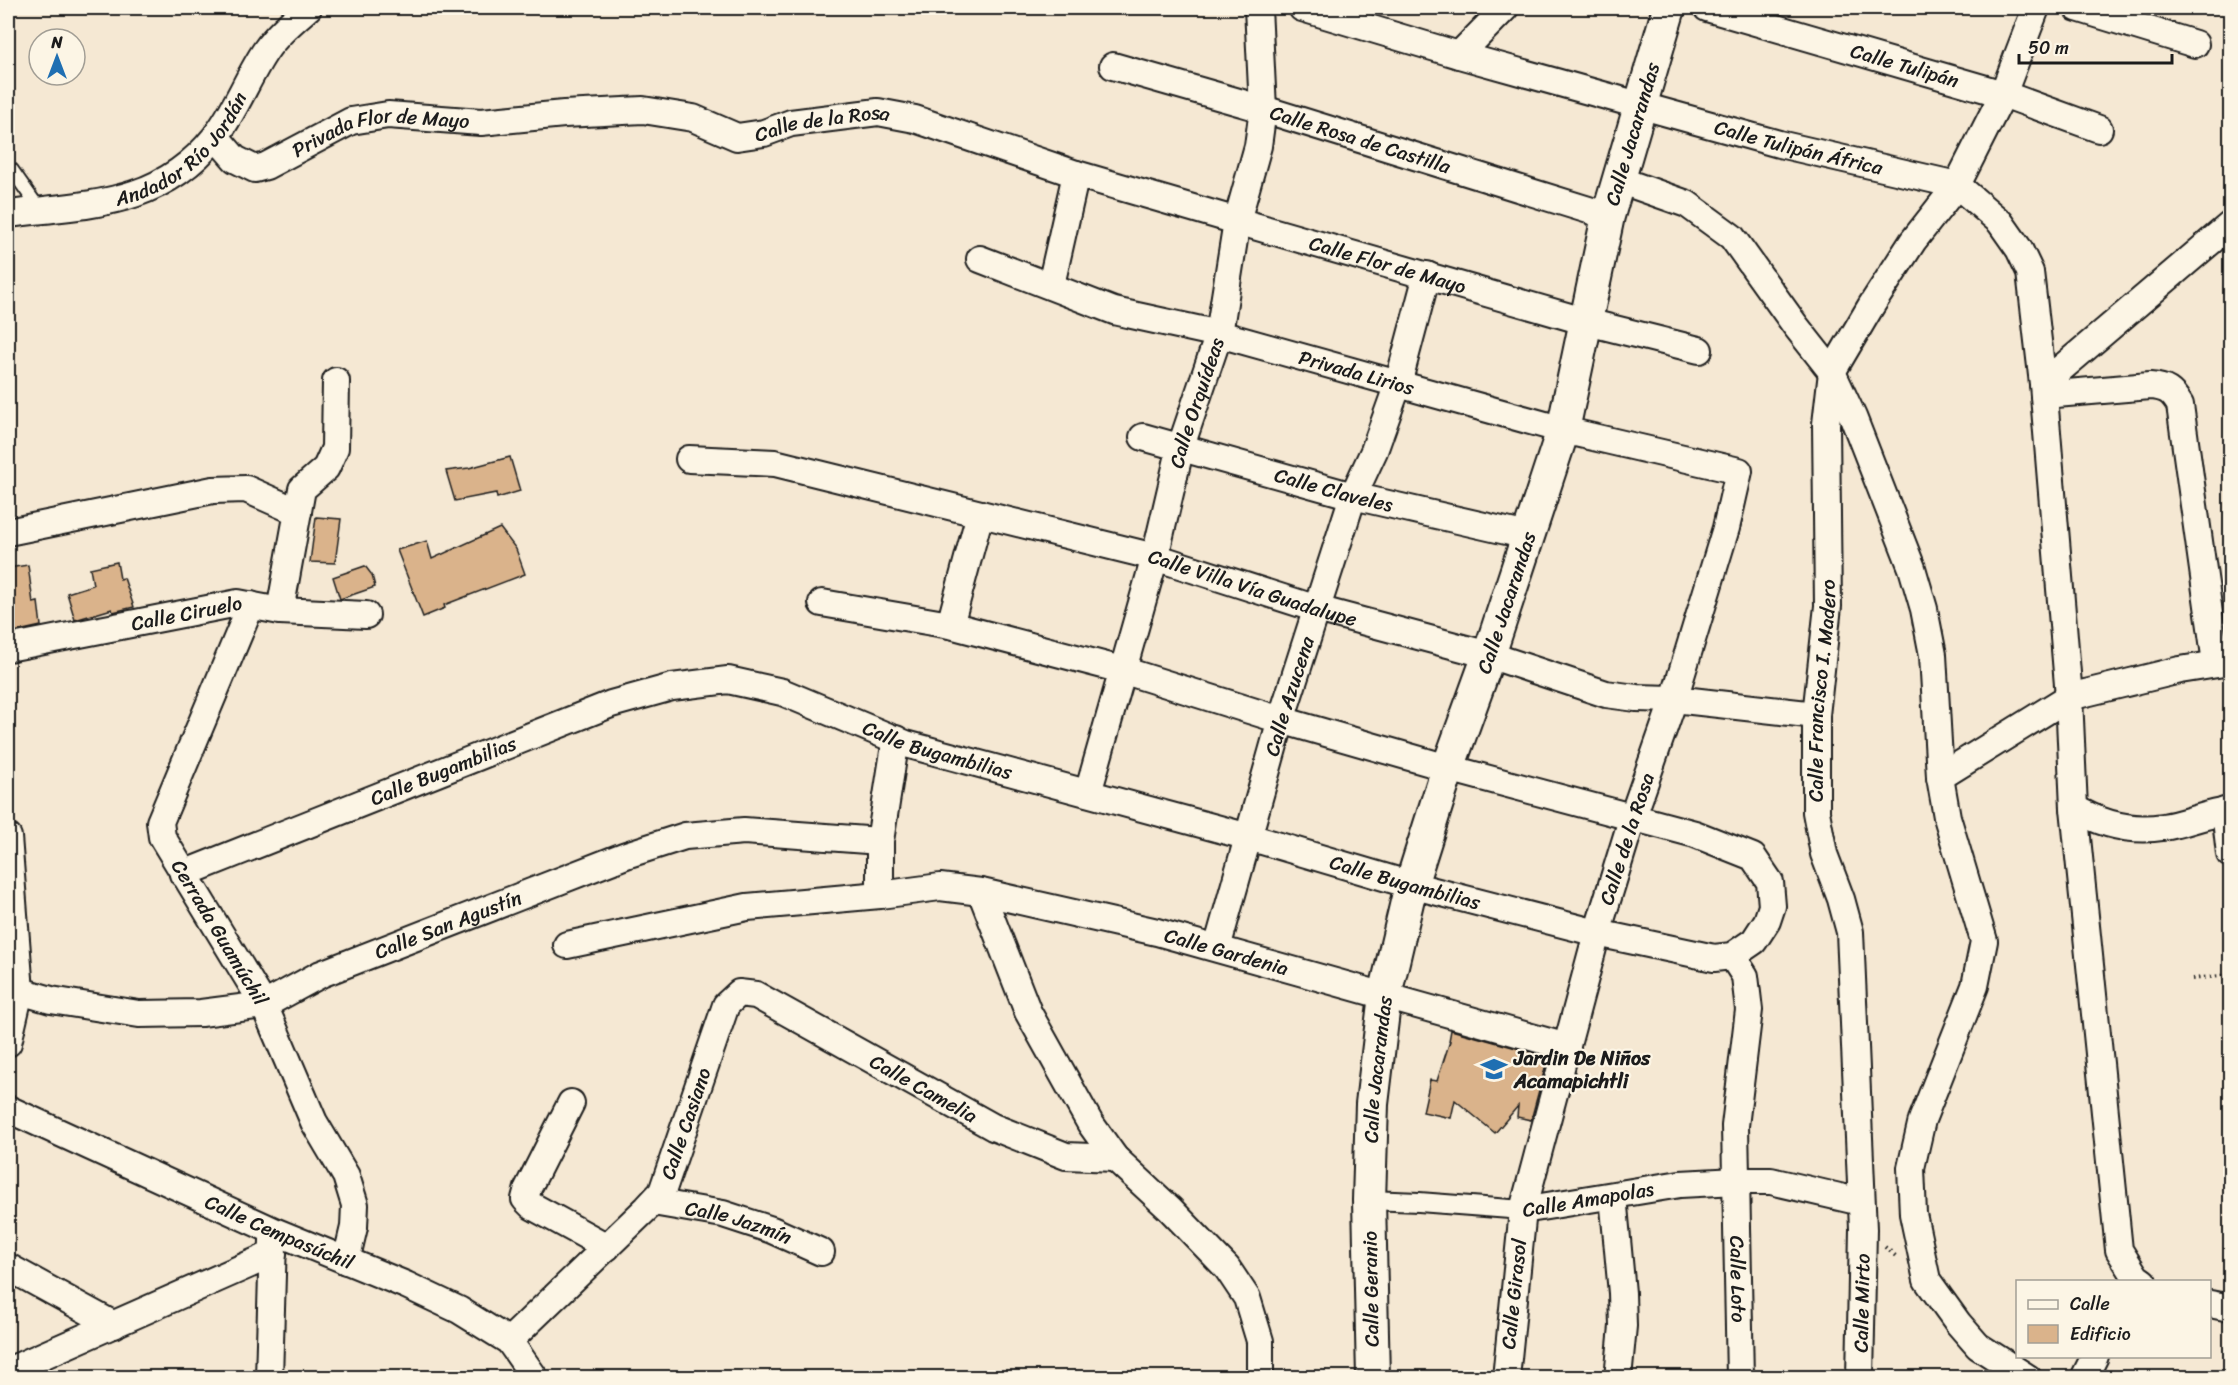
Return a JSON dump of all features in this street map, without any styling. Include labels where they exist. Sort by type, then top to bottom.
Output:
[{"type":"street","name":"Andador Río Jordán","points":[[8,214],[102,203],[141,193],[182,169],[216,136],[267,48],[308,8]]},
{"type":"street","name":"Calle Orquídeas","points":[[1088,793],[1155,557],[1181,446],[1219,334],[1237,221],[1258,146],[1263,109],[1258,8]]},
{"type":"street","points":[[1302,8],[1369,19],[1459,55],[1641,106]]},
{"type":"street","points":[[1459,55],[1505,8]]},
{"type":"street","name":"Calle Jacarandas","points":[[1369,1200],[1372,1104],[1385,995],[1411,885],[1448,768],[1489,655],[1563,430],[1608,216],[1669,8]]},
{"type":"street","name":"Calle Tulipán","points":[[1707,8],[2003,94],[2099,129]]},
{"type":"street","name":"Calle Francisco I. Madero","points":[[1863,1229],[1850,932],[1841,899],[1824,854],[1816,812],[1816,715],[1828,606],[1826,424],[1832,372],[1913,241],[1958,185],[2003,94],[2036,8]]},
{"type":"street","points":[[2077,8],[2195,44]]},
{"type":"street","name":"Calle Rosa de Castilla","points":[[1113,66],[1263,109],[1608,216]]},
{"type":"street","name":"Calle Tulipán África","points":[[1641,106],[1779,144],[1958,185]]},
{"type":"street","name":"Calle de la Rosa","points":[[564,114],[643,110],[693,118],[737,137],[764,133],[791,123],[878,112],[915,119],[1076,174]]},
{"type":"street","name":"Privada Flor de Mayo","points":[[216,136],[235,159],[255,169],[266,166],[351,121],[388,115],[481,122],[564,114]]},
{"type":"street","points":[[1051,285],[1076,174]]},
{"type":"street","name":"Calle Flor de Mayo","points":[[1076,174],[1587,322],[1699,350]]},
{"type":"street","points":[[1619,180],[1687,204],[1732,237],[1832,372],[1870,459],[1911,568],[1924,609],[1933,655],[1940,777],[1947,816],[1983,941],[1975,986],[1922,1120],[1911,1168],[1913,1214],[1927,1280],[1978,1346],[2028,1377]]},
{"type":"street","points":[[1958,185],[2000,222],[2019,249],[2030,272],[2044,389],[2069,697],[2074,808],[2119,1250],[2138,1280]]},
{"type":"street","points":[[2044,389],[2230,225]]},
{"type":"street","name":"Privada Lirios","points":[[980,259],[1114,311],[1219,334],[1563,430],[1739,471]]},
{"type":"street","name":"Calle Azucena","points":[[1217,948],[1281,720],[1353,496],[1374,451],[1398,384],[1427,275]]},
{"type":"street","points":[[280,611],[302,489],[326,468],[335,448],[336,381]]},
{"type":"street","points":[[1940,777],[2069,697],[2223,662],[2180,405],[2172,392],[2161,387],[2150,386],[2044,389]]},
{"type":"street","name":"Calle Claveles","points":[[1143,437],[1353,496],[1528,536]]},
{"type":"street","name":"Calle Villa Vía Guadalupe","points":[[689,459],[775,464],[1155,557],[1317,609],[1489,655],[1606,694],[1816,715]]},
{"type":"street","name":"Calle de la Rosa","points":[[1523,1210],[1597,933],[1633,816],[1674,699],[1726,528],[1739,471]]},
{"type":"street","points":[[8,532],[213,490],[246,489],[298,512]]},
{"type":"street","points":[[950,625],[980,514]]},
{"type":"street","name":"Calle Ciruelo","points":[[8,648],[238,603],[280,611],[366,615]]},
{"type":"street","points":[[822,603],[950,625],[1122,670],[1281,720],[1448,768],[1695,834],[1753,857],[1770,882],[1772,906],[1767,921],[1754,941],[1723,957],[1745,976],[1749,1010],[1735,1126],[1737,1181]]},
{"type":"street","name":"Cerrada Guamúchil","points":[[251,605],[160,822],[162,837],[264,1005],[314,1122],[346,1176],[355,1205],[354,1227],[346,1261]]},
{"type":"street","name":"Calle Bugambilias","points":[[183,874],[610,704],[672,687],[728,680],[782,692],[896,739],[1249,837],[1411,885],[1597,933],[1723,957]]},
{"type":"street","points":[[880,895],[880,841],[896,739]]},
{"type":"street","points":[[2074,808],[2116,827],[2162,828],[2228,811],[2230,854]]},
{"type":"street","name":"Calle San Agustín","points":[[20,992],[51,1000],[139,1014],[201,1013],[264,1005],[321,974],[626,855],[686,837],[744,831],[880,841]]},
{"type":"street","points":[[8,837],[20,992],[8,1043]]},
{"type":"street","name":"Calle Gardenia","points":[[567,945],[747,907],[940,887],[981,892],[1157,932],[1568,1047]]},
{"type":"street","points":[[981,892],[1028,1012],[1090,1123],[1115,1158],[1227,1268],[1247,1299],[1260,1341],[1260,1377]]},
{"type":"street","name":"Calle Camelia","points":[[739,993],[756,995],[993,1126],[1066,1156],[1115,1158]]},
{"type":"street","name":"Calle Casiano","points":[[509,1341],[662,1192],[726,1005],[739,993]]},
{"type":"street","points":[[571,1103],[528,1188],[525,1199],[532,1206],[607,1247]]},
{"type":"street","name":"Calle Cempasúchil","points":[[8,1109],[273,1242],[346,1261],[459,1310],[509,1341],[535,1377]]},
{"type":"street","name":"Calle Loto","points":[[1737,1181],[1740,1377]]},
{"type":"street","name":"Calle Amapolas","points":[[1369,1200],[1523,1210],[1680,1184],[1771,1181],[1861,1202]]},
{"type":"street","points":[[1613,1196],[1623,1326],[1618,1377]]},
{"type":"street","name":"Calle Geranio","points":[[1369,1200],[1373,1377]]},
{"type":"street","name":"Calle Jazmín","points":[[653,1202],[723,1214],[772,1230],[821,1252]]},
{"type":"street","name":"Calle Girasol","points":[[1506,1377],[1523,1210]]},
{"type":"street","name":"Calle Mirto","points":[[1860,1377],[1863,1229]]},
{"type":"street","points":[[8,1371],[114,1325],[273,1242]]},
{"type":"street","points":[[264,1375],[273,1242]]},
{"type":"street","points":[[8,1267],[114,1325]]},
{"type":"street","points":[[2211,1304],[2230,1308]]},
{"type":"street","points":[[2084,1377],[2094,1358]]},
{"type":"lane","points":[[12,170],[40,210]]},
{"type":"path","points":[[2192,979],[2230,975]]},
{"type":"path","points":[[1863,1229],[1927,1280]]},
{"type":"building","points":[[510,457],[520,491],[497,498],[496,493],[455,501],[446,471],[469,468]]},
{"type":"building","points":[[316,517],[341,519],[335,563],[310,562]]},
{"type":"building","points":[[500,528],[516,549],[525,574],[444,605],[445,608],[423,617],[397,550],[427,541],[432,559]]},
{"type":"building","points":[[117,562],[120,579],[124,578],[134,607],[113,612],[112,609],[75,620],[67,593],[93,585],[90,568]]},
{"type":"building","points":[[28,565],[33,603],[38,602],[41,626],[14,632],[8,568]]},
{"type":"building","points":[[365,566],[372,575],[375,587],[340,599],[333,577]]},
{"type":"building","name":"Jardin De Niños Acamapichtli","points":[[1451,1030],[1548,1057],[1531,1120],[1517,1117],[1518,1106],[1495,1133],[1455,1100],[1451,1118],[1423,1112],[1430,1080],[1437,1081],[1450,1041]]},
{"type":"place","name":"Jardin De Niños Acamapichtli","points":[[1494,1069]]}]
